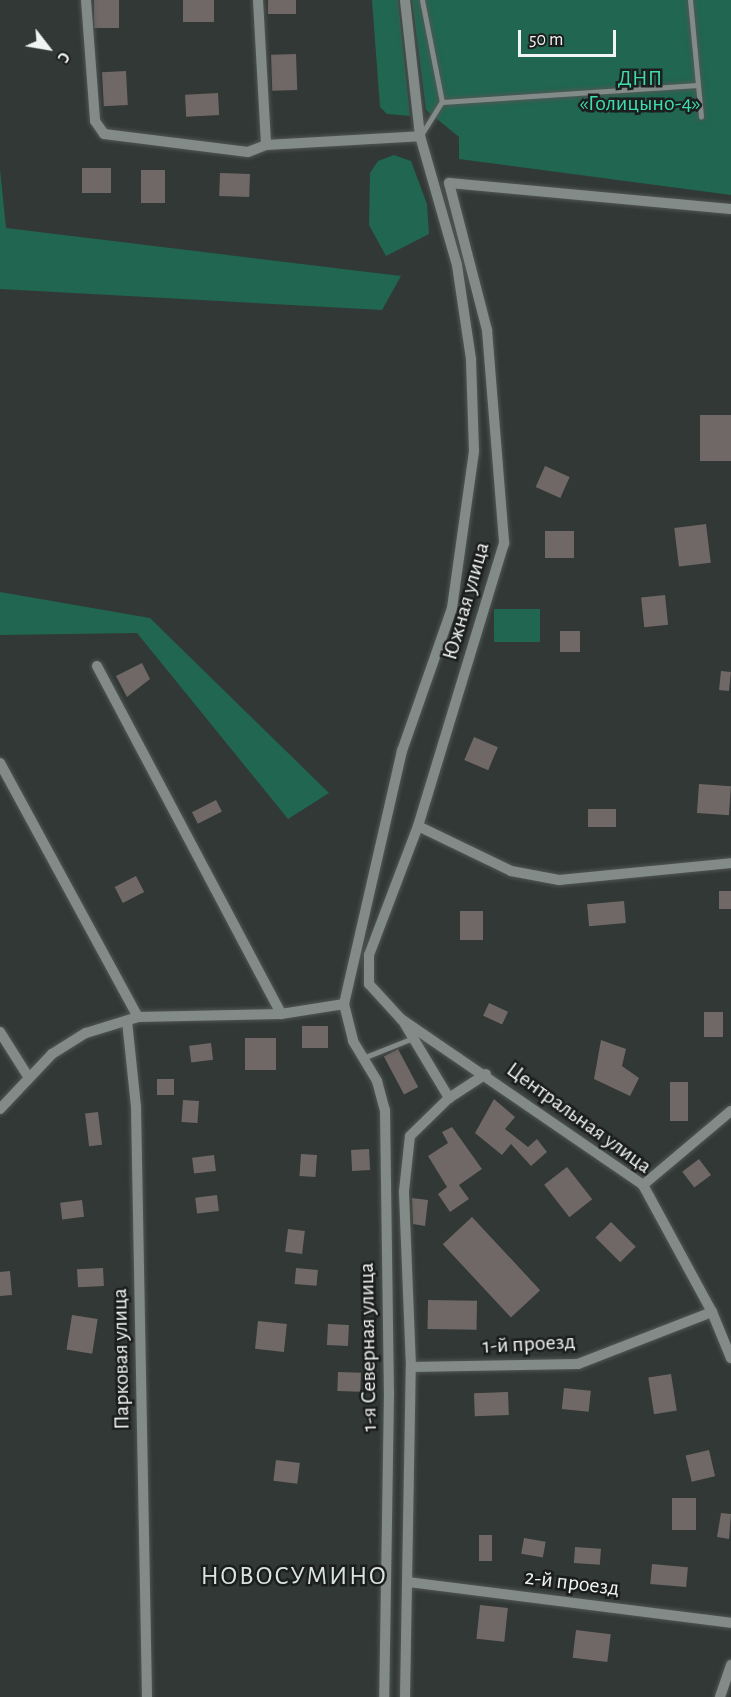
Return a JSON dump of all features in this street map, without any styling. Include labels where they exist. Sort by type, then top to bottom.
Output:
[{"type":"street","points":[[86,0],[98,130],[248,152],[266,145],[420,136]]},
{"type":"street","points":[[258,0],[266,145]]},
{"type":"street","points":[[0,1109],[52,1054],[86,1033],[133,1019],[281,1014],[344,1005],[402,751],[453,608],[474,451],[471,359],[457,265],[420,136],[405,0]]},
{"type":"street","name":"Южная улица","points":[[369,984],[369,955],[418,826],[504,543],[487,330],[448,183],[731,209]]},
{"type":"street","points":[[97,666],[281,1014]]},
{"type":"street","points":[[0,764],[133,1019]]},
{"type":"street","points":[[418,826],[511,871],[559,880],[731,863]]},
{"type":"street","name":"Центральная улица","points":[[369,984],[401,1019],[486,1074],[643,1185],[712,1312],[731,1358]]},
{"type":"street","name":"1-я Северная улица","points":[[344,1005],[385,1110],[389,1393],[384,1697]]},
{"type":"street","name":"Парковая улица","points":[[133,1019],[147,1697]]},
{"type":"street","points":[[401,1019],[449,1098]]},
{"type":"street","points":[[0,1032],[30,1078]]},
{"type":"street","points":[[405,1697],[411,1367],[404,1191],[410,1136],[449,1098],[486,1074]]},
{"type":"street","points":[[643,1185],[731,1111]]},
{"type":"street","name":"1-й проезд","points":[[411,1367],[578,1364],[712,1312]]},
{"type":"street","name":"2-й проезд","points":[[408,1582],[731,1623]]},
{"type":"street","points":[[720,1697],[731,1665]]},
{"type":"lane","points":[[420,136],[442,102],[422,0]]},
{"type":"lane","points":[[690,0],[701,116]]},
{"type":"lane","points":[[442,102],[697,85]]},
{"type":"lane","points":[[363,1058],[413,1038]]},
{"type":"green space","points":[[372,0],[398,0],[410,116],[387,114],[380,107]]},
{"type":"green space","name":"ДНП «Голицыно-4»","points":[[412,0],[731,0],[731,195],[459,159],[459,137],[426,110]]},
{"type":"green space","points":[[394,155],[411,161],[427,204],[429,234],[386,256],[369,225],[370,173],[378,161]]},
{"type":"green space","points":[[0,169],[6,228],[401,276],[382,310],[0,289]]},
{"type":"green space","points":[[0,592],[150,618],[329,793],[288,819],[137,633],[0,635]]},
{"type":"green space","points":[[494,609],[540,609],[540,642],[494,642]]},
{"type":"building","points":[[94,0],[119,0],[119,28],[94,28]]},
{"type":"building","points":[[183,0],[214,0],[214,22],[183,22]]},
{"type":"building","points":[[268,0],[296,0],[296,14],[268,14]]},
{"type":"building","points":[[296,54],[297,90],[272,91],[271,55]]},
{"type":"building","points":[[126,71],[128,105],[104,106],[102,72]]},
{"type":"building","points":[[218,93],[219,115],[186,117],[185,95]]},
{"type":"building","points":[[82,168],[111,168],[111,193],[82,193]]},
{"type":"building","points":[[141,170],[165,170],[165,203],[141,203]]},
{"type":"building","points":[[220,173],[250,174],[249,197],[219,196]]},
{"type":"building","points":[[700,415],[731,415],[731,461],[700,461]]},
{"type":"building","points":[[545,466],[570,477],[560,498],[536,487]]},
{"type":"building","points":[[706,524],[711,563],[679,567],[674,528]]},
{"type":"building","points":[[545,531],[574,531],[574,558],[545,558]]},
{"type":"building","points":[[665,595],[668,625],[644,627],[641,598]]},
{"type":"building","points":[[560,631],[580,631],[580,652],[560,652]]},
{"type":"building","points":[[142,663],[150,679],[127,697],[116,676]]},
{"type":"building","points":[[721,671],[731,672],[729,691],[719,690]]},
{"type":"building","points":[[474,737],[498,747],[488,770],[464,760]]},
{"type":"building","points":[[699,784],[731,786],[729,815],[697,813]]},
{"type":"building","points":[[216,800],[222,812],[198,824],[192,812]]},
{"type":"building","points":[[588,809],[616,809],[616,827],[588,827]]},
{"type":"building","points":[[136,876],[144,892],[123,903],[115,887]]},
{"type":"building","points":[[719,891],[731,891],[731,909],[719,909]]},
{"type":"building","points":[[624,901],[626,923],[589,926],[587,904]]},
{"type":"building","points":[[460,911],[483,911],[483,940],[460,940]]},
{"type":"building","points":[[489,1003],[508,1012],[502,1025],[483,1016]]},
{"type":"building","points":[[704,1012],[723,1012],[723,1037],[704,1037]]},
{"type":"building","points":[[302,1026],[328,1026],[328,1048],[302,1048]]},
{"type":"building","points":[[245,1038],[276,1038],[276,1070],[245,1070]]},
{"type":"building","points":[[601,1040],[626,1049],[622,1066],[639,1078],[630,1096],[594,1079]]},
{"type":"building","points":[[211,1043],[213,1060],[191,1063],[189,1046]]},
{"type":"building","points":[[398,1049],[418,1087],[404,1094],[384,1057]]},
{"type":"building","points":[[157,1079],[174,1079],[174,1095],[157,1095]]},
{"type":"building","points":[[670,1082],[688,1082],[688,1121],[670,1121]]},
{"type":"building","points":[[494,1099],[515,1117],[505,1129],[528,1147],[537,1139],[547,1152],[531,1166],[511,1144],[502,1155],[475,1133]]},
{"type":"building","points":[[183,1100],[199,1101],[197,1123],[181,1122]]},
{"type":"building","points":[[98,1112],[102,1145],[89,1146],[85,1114]]},
{"type":"building","points":[[452,1127],[482,1169],[459,1185],[469,1199],[450,1212],[438,1194],[447,1187],[428,1156],[448,1143],[442,1132]]},
{"type":"building","points":[[369,1149],[370,1170],[352,1171],[351,1150]]},
{"type":"building","points":[[301,1154],[317,1155],[315,1177],[299,1176]]},
{"type":"building","points":[[214,1155],[216,1171],[194,1174],[192,1158]]},
{"type":"building","points":[[699,1159],[711,1175],[694,1188],[682,1172]]},
{"type":"building","points":[[567,1167],[592,1199],[569,1217],[544,1185]]},
{"type":"building","points":[[217,1195],[219,1211],[197,1214],[195,1198]]},
{"type":"building","points":[[412,1198],[428,1200],[425,1226],[413,1224]]},
{"type":"building","points":[[82,1200],[84,1217],[62,1220],[60,1203]]},
{"type":"building","points":[[472,1217],[540,1290],[511,1317],[443,1244]]},
{"type":"building","points":[[611,1222],[636,1247],[620,1262],[595,1238]]},
{"type":"building","points":[[288,1229],[305,1231],[302,1254],[285,1252]]},
{"type":"building","points":[[103,1268],[104,1286],[78,1287],[77,1269]]},
{"type":"building","points":[[296,1268],[318,1270],[317,1286],[295,1284]]},
{"type":"building","points":[[10,1271],[12,1295],[0,1296],[0,1272]]},
{"type":"building","points":[[428,1300],[477,1301],[476,1330],[427,1329]]},
{"type":"building","points":[[72,1315],[98,1319],[92,1354],[67,1350]]},
{"type":"building","points":[[258,1321],[287,1324],[284,1352],[255,1349]]},
{"type":"building","points":[[328,1324],[349,1325],[348,1346],[327,1345]]},
{"type":"building","points":[[338,1372],[361,1373],[360,1392],[337,1391]]},
{"type":"building","points":[[671,1374],[677,1411],[654,1414],[648,1378]]},
{"type":"building","points":[[564,1388],[591,1391],[589,1412],[562,1409]]},
{"type":"building","points":[[508,1392],[509,1415],[475,1416],[474,1393]]},
{"type":"building","points":[[709,1450],[715,1476],[692,1482],[686,1455]]},
{"type":"building","points":[[276,1460],[300,1463],[297,1484],[273,1481]]},
{"type":"building","points":[[672,1498],[696,1498],[696,1530],[672,1530]]},
{"type":"building","points":[[721,1513],[731,1514],[729,1539],[717,1537]]},
{"type":"building","points":[[479,1535],[492,1535],[492,1561],[479,1561]]},
{"type":"building","points":[[524,1538],[546,1542],[543,1558],[521,1554]]},
{"type":"building","points":[[575,1547],[601,1549],[600,1565],[574,1563]]},
{"type":"building","points":[[652,1564],[688,1567],[686,1587],[650,1584]]},
{"type":"building","points":[[480,1605],[508,1608],[504,1642],[476,1639]]},
{"type":"building","points":[[576,1630],[611,1634],[607,1662],[573,1658]]},
{"type":"district","name":"НОВОСУМИНО","points":[[294,1577]]}]
